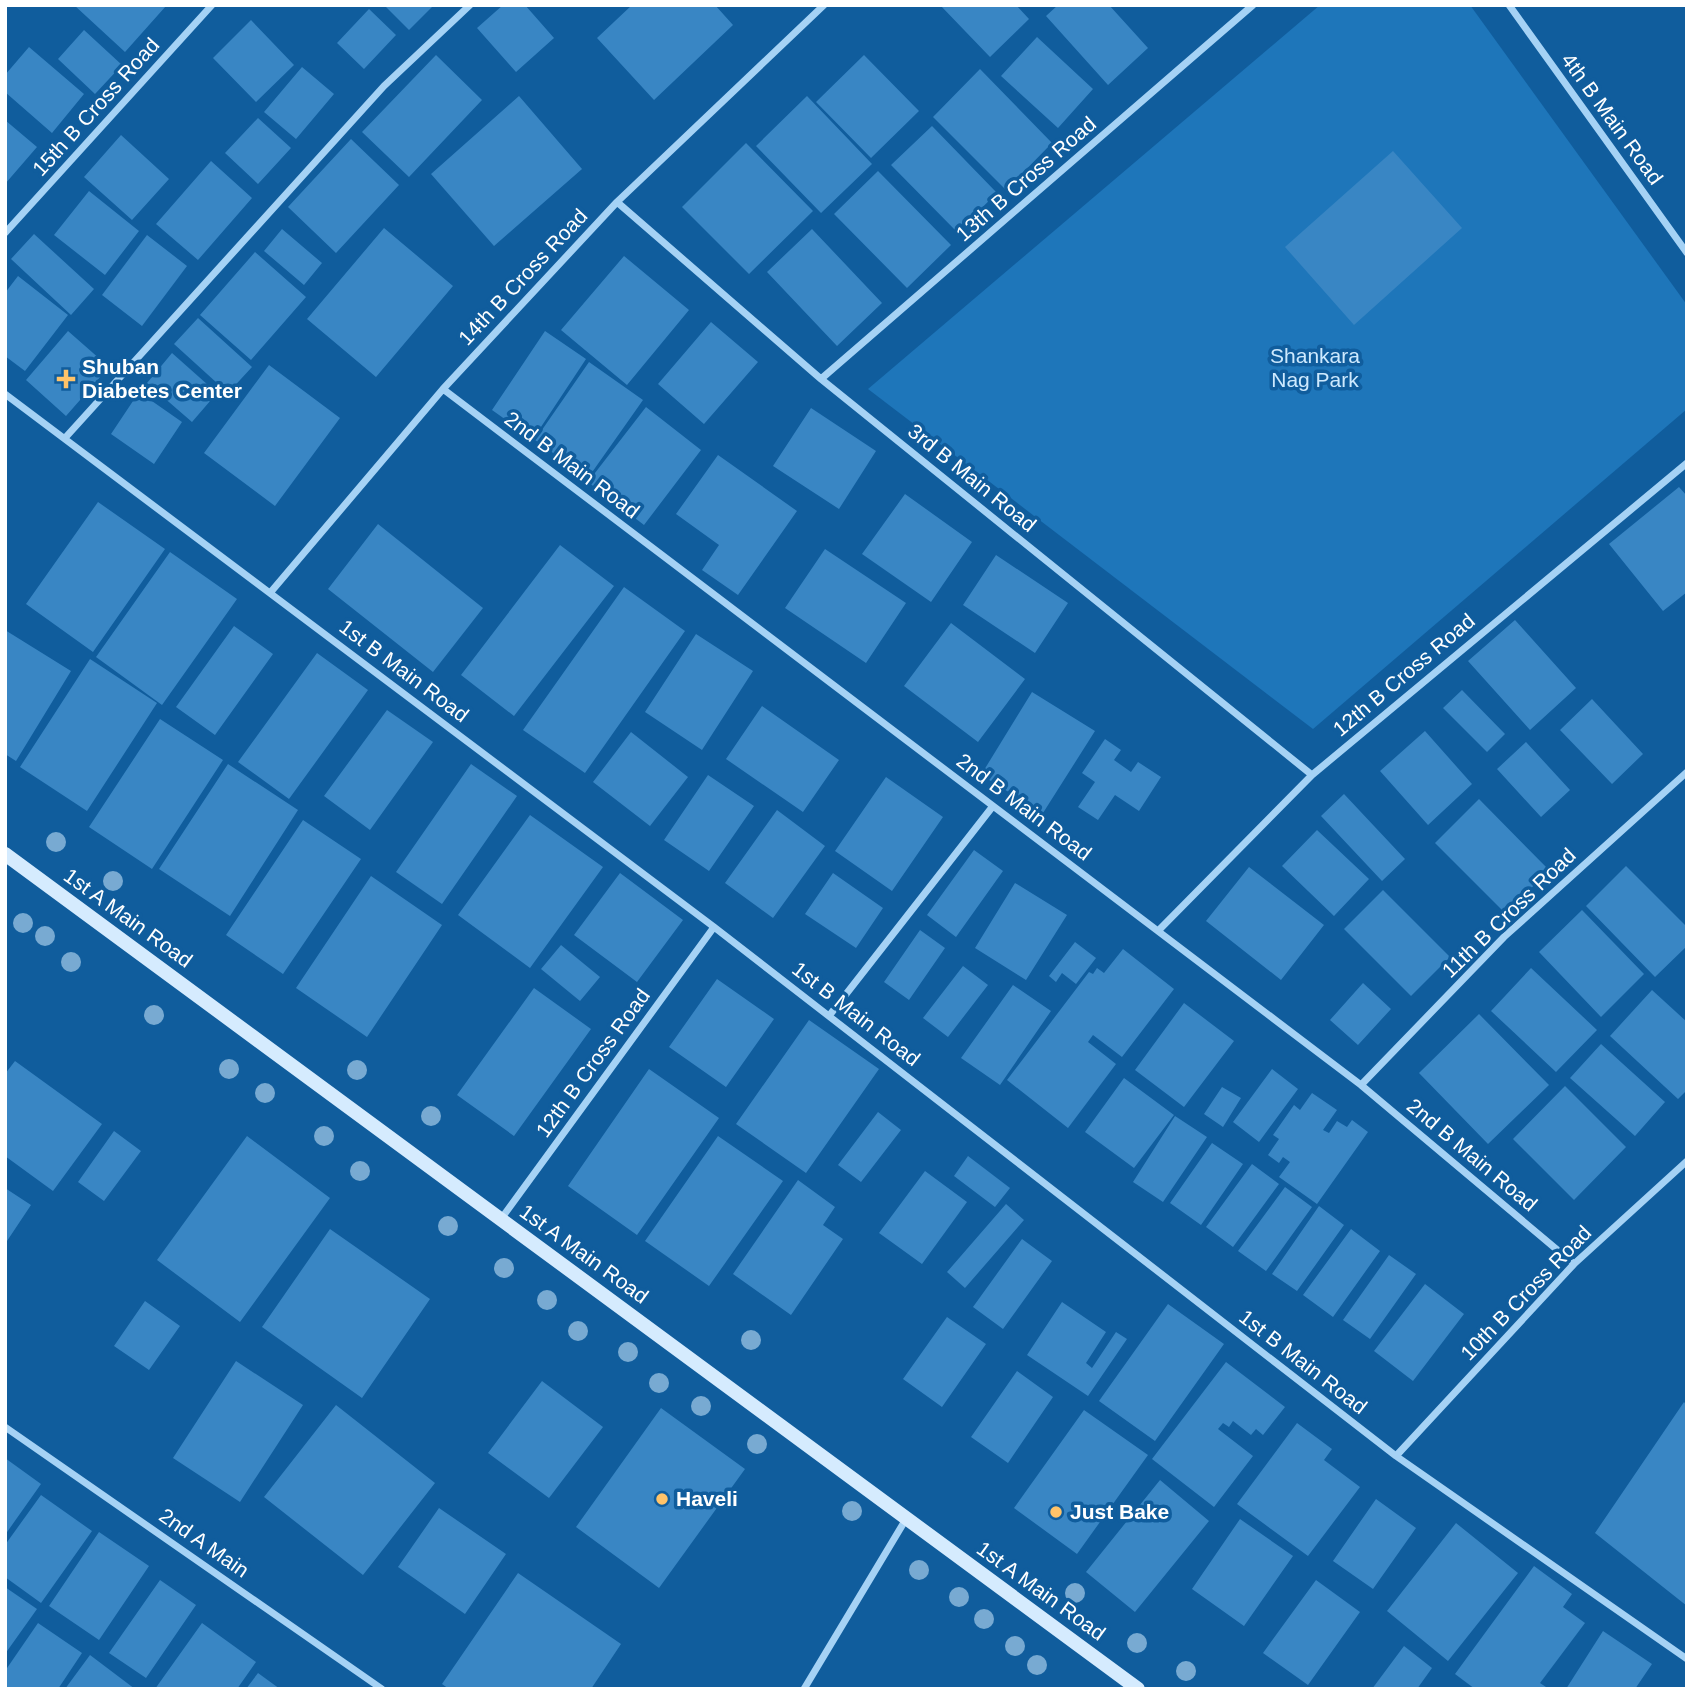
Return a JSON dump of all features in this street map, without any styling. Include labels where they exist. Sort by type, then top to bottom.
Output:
[{"type":"street","name":"15th B Cross Road","points":[[5,233],[212,5]]},
{"type":"street","points":[[65,438],[384,86],[470,5]]},
{"type":"street","name":"14th B Cross Road","points":[[270,593],[443,389],[617,202],[824,5]]},
{"type":"street","name":"13th B Cross Road","points":[[821,379],[1254,5]]},
{"type":"street","name":"4th B Main Road","points":[[1510,5],[1687,253]]},
{"type":"street","name":"3rd B Main Road","points":[[617,202],[821,379],[1311,775]]},
{"type":"street","name":"2nd B Main Road","points":[[443,389],[1361,1085],[1574,1264]]},
{"type":"street","name":"1st B Main Road","points":[[5,394],[714,927],[1396,1456],[1687,1659]]},
{"type":"street","name":"12th B Cross Road","points":[[1158,931],[1311,775],[1687,463]]},
{"type":"street","name":"11th B Cross Road","points":[[1361,1085],[1504,937],[1687,772]]},
{"type":"street","points":[[829,1016],[993,806]]},
{"type":"street","name":"1st A Main Road","points":[[5,854],[1138,1689]]},
{"type":"street","name":"12th B Cross Road","points":[[501,1219],[714,927]]},
{"type":"street","name":"10th B Cross Road","points":[[1396,1456],[1574,1264],[1687,1161]]},
{"type":"street","name":"2nd A Main","points":[[5,1427],[382,1689]]},
{"type":"street","points":[[804,1689],[906,1518]]},
{"type":"green space","name":"Shankara Nag Park","points":[[1320,5],[1470,5],[1687,305],[1687,409],[1313,729],[868,389]]},
{"type":"building","points":[[74,5],[165,5],[166,6],[125,52]]},
{"type":"building","points":[[384,5],[434,5],[409,30]]},
{"type":"building","points":[[503,5],[525,5],[554,38],[516,72],[477,28]]},
{"type":"building","points":[[632,5],[715,5],[733,25],[654,100],[597,38]]},
{"type":"building","points":[[940,5],[1016,5],[1029,19],[990,57]]},
{"type":"building","points":[[1058,5],[1109,5],[1148,48],[1108,85],[1046,16]]},
{"type":"building","points":[[369,9],[396,35],[364,69],[337,43]]},
{"type":"building","points":[[251,20],[294,65],[256,102],[213,58]]},
{"type":"building","points":[[84,30],[122,65],[95,94],[58,59]]},
{"type":"building","points":[[1037,37],[1093,89],[1058,128],[1001,76]]},
{"type":"building","points":[[29,47],[84,94],[52,133],[5,92],[5,75]]},
{"type":"building","points":[[436,55],[482,100],[409,177],[362,132]]},
{"type":"building","points":[[864,55],[919,111],[871,158],[816,102]]},
{"type":"building","points":[[302,67],[334,94],[296,139],[264,112]]},
{"type":"building","points":[[980,69],[1052,143],[1006,190],[933,117]]},
{"type":"building","points":[[519,96],[582,169],[494,246],[431,174]]},
{"type":"building","points":[[807,96],[872,164],[821,213],[756,146]]},
{"type":"building","points":[[258,118],[291,148],[258,184],[225,153]]},
{"type":"building","points":[[5,120],[37,147],[5,184]]},
{"type":"building","points":[[932,126],[997,193],[957,232],[891,165]]},
{"type":"building","points":[[121,135],[169,179],[132,220],[84,177]]},
{"type":"building","points":[[351,139],[399,185],[336,253],[288,207]]},
{"type":"building","points":[[746,143],[813,211],[749,274],[682,207]]},
{"type":"building","points":[[1393,151],[1462,228],[1354,325],[1285,247]]},
{"type":"building","points":[[211,161],[252,198],[198,260],[156,224]]},
{"type":"building","points":[[878,171],[951,245],[907,288],[834,214]]},
{"type":"building","points":[[89,191],[139,231],[105,275],[54,235]]},
{"type":"building","points":[[384,228],[453,286],[376,377],[307,319]]},
{"type":"building","points":[[282,229],[322,263],[304,285],[264,251]]},
{"type":"building","points":[[812,229],[882,303],[837,346],[767,272]]},
{"type":"building","points":[[34,234],[94,289],[71,315],[11,259]]},
{"type":"building","points":[[147,235],[187,266],[142,326],[102,295]]},
{"type":"building","points":[[255,252],[306,297],[251,360],[200,315]]},
{"type":"building","points":[[624,256],[689,310],[627,385],[561,330]]},
{"type":"building","points":[[18,276],[68,315],[25,371],[5,356],[5,293]]},
{"type":"building","points":[[198,318],[252,367],[228,393],[174,344]]},
{"type":"building","points":[[711,322],[758,362],[704,424],[658,384]]},
{"type":"building","points":[[68,331],[109,367],[66,416],[26,380]]},
{"type":"building","points":[[545,331],[586,359],[533,439],[492,410]]},
{"type":"building","points":[[172,353],[217,393],[192,422],[147,383]]},
{"type":"building","points":[[589,362],[643,400],[588,478],[535,440]]},
{"type":"building","points":[[269,365],[340,418],[275,506],[204,453]]},
{"type":"building","points":[[139,392],[182,422],[154,464],[111,434]]},
{"type":"building","points":[[646,407],[701,450],[644,525],[588,482]]},
{"type":"building","points":[[811,408],[876,451],[839,509],[773,466]]},
{"type":"building","points":[[718,455],[797,511],[738,595],[702,570],[719,545],[676,514]]},
{"type":"building","points":[[1679,487],[1687,496],[1687,592],[1663,611],[1609,544]]},
{"type":"building","points":[[905,494],[972,542],[931,602],[862,554]]},
{"type":"building","points":[[98,502],[165,549],[93,652],[26,604]]},
{"type":"building","points":[[378,524],[483,608],[433,672],[328,589]]},
{"type":"building","points":[[560,545],[614,586],[514,716],[461,675]]},
{"type":"building","points":[[825,549],[906,603],[866,663],[785,608]]},
{"type":"building","points":[[170,552],[237,599],[162,705],[96,657]]},
{"type":"building","points":[[996,555],[1068,603],[1035,653],[963,605]]},
{"type":"building","points":[[624,587],[685,631],[585,773],[523,730]]},
{"type":"building","points":[[1515,620],[1576,688],[1530,730],[1468,661]]},
{"type":"building","points":[[951,623],[1025,679],[978,742],[904,686]]},
{"type":"building","points":[[234,626],[273,654],[215,735],[176,707]]},
{"type":"building","points":[[5,630],[71,671],[16,761],[5,754]]},
{"type":"building","points":[[696,634],[753,671],[702,750],[645,712]]},
{"type":"building","points":[[317,653],[368,690],[289,799],[238,762]]},
{"type":"building","points":[[90,659],[157,703],[87,811],[20,767]]},
{"type":"building","points":[[1462,690],[1505,734],[1487,752],[1443,708]]},
{"type":"building","points":[[1032,692],[1095,731],[1043,813],[981,775]]},
{"type":"building","points":[[1592,699],[1643,754],[1612,784],[1560,730]]},
{"type":"building","points":[[762,706],[839,760],[803,812],[726,759]]},
{"type":"building","points":[[387,710],[433,742],[370,830],[324,796]]},
{"type":"building","points":[[160,719],[223,760],[152,869],[89,827]]},
{"type":"building","points":[[1425,731],[1472,784],[1428,825],[1380,771]]},
{"type":"building","points":[[631,732],[688,777],[650,826],[593,782]]},
{"type":"building","points":[[1105,739],[1121,750],[1114,760],[1131,772],[1138,762],[1161,777],[1139,811],[1115,795],[1098,820],[1078,807],[1095,782],[1082,773]]},
{"type":"building","points":[[1526,742],[1570,790],[1541,817],[1497,769]]},
{"type":"building","points":[[228,764],[298,810],[230,916],[159,869]]},
{"type":"building","points":[[471,764],[517,796],[442,904],[396,872]]},
{"type":"building","points":[[708,775],[754,806],[709,871],[664,840]]},
{"type":"building","points":[[886,777],[943,817],[892,891],[835,851]]},
{"type":"building","points":[[1344,794],[1405,859],[1382,881],[1321,816]]},
{"type":"building","points":[[1479,799],[1549,870],[1506,914],[1435,843]]},
{"type":"building","points":[[777,810],[825,846],[773,918],[725,883]]},
{"type":"building","points":[[530,815],[603,867],[530,968],[458,915]]},
{"type":"building","points":[[303,820],[361,859],[283,974],[226,935]]},
{"type":"building","points":[[1317,830],[1369,879],[1334,916],[1282,866]]},
{"type":"building","points":[[974,850],[1003,871],[956,937],[927,915]]},
{"type":"building","points":[[1626,866],[1687,927],[1687,946],[1655,977],[1586,906]]},
{"type":"building","points":[[1249,867],[1324,925],[1281,980],[1206,921]]},
{"type":"building","points":[[620,873],[683,920],[637,982],[574,935]]},
{"type":"building","points":[[833,873],[883,908],[856,948],[805,914]]},
{"type":"building","points":[[371,876],[442,925],[367,1037],[296,988]]},
{"type":"building","points":[[1015,883],[1067,915],[1026,980],[975,948]]},
{"type":"building","points":[[1383,890],[1450,957],[1411,996],[1344,929]]},
{"type":"building","points":[[1582,910],[1644,974],[1601,1017],[1539,952]]},
{"type":"building","points":[[920,930],[945,948],[909,1000],[884,982]]},
{"type":"building","points":[[1075,942],[1096,958],[1076,984],[1062,973],[1056,982],[1049,976]]},
{"type":"building","points":[[561,945],[600,977],[580,1001],[541,969]]},
{"type":"building","points":[[1123,949],[1174,989],[1122,1057],[1093,1035],[1088,1042],[1116,1064],[1068,1128],[1007,1080],[1089,972],[1093,974],[1097,968],[1104,973]]},
{"type":"building","points":[[963,966],[988,985],[948,1037],[923,1018]]},
{"type":"building","points":[[1531,968],[1597,1030],[1556,1072],[1491,1011]]},
{"type":"building","points":[[717,979],[774,1019],[726,1087],[669,1047]]},
{"type":"building","points":[[1363,983],[1391,1009],[1358,1045],[1330,1020]]},
{"type":"building","points":[[1013,985],[1051,1011],[1000,1085],[961,1058]]},
{"type":"building","points":[[534,988],[591,1029],[514,1136],[457,1095]]},
{"type":"building","points":[[1652,990],[1687,1022],[1687,1090],[1678,1099],[1610,1036]]},
{"type":"building","points":[[1184,1003],[1234,1041],[1184,1107],[1135,1070]]},
{"type":"building","points":[[1479,1014],[1549,1085],[1488,1144],[1419,1073]]},
{"type":"building","points":[[809,1020],[879,1069],[806,1173],[736,1124]]},
{"type":"building","points":[[1601,1044],[1665,1102],[1635,1136],[1570,1078]]},
{"type":"building","points":[[15,1061],[102,1124],[53,1191],[5,1156],[5,1074]]},
{"type":"building","points":[[649,1069],[719,1118],[637,1235],[568,1186]]},
{"type":"building","points":[[1272,1069],[1298,1089],[1259,1142],[1233,1122]]},
{"type":"building","points":[[1124,1078],[1174,1115],[1134,1168],[1085,1132]]},
{"type":"building","points":[[1565,1086],[1626,1147],[1574,1200],[1513,1139]]},
{"type":"building","points":[[1222,1087],[1241,1098],[1223,1127],[1204,1114]]},
{"type":"building","points":[[1312,1093],[1337,1110],[1323,1130],[1329,1133],[1337,1121],[1347,1127],[1352,1120],[1368,1132],[1317,1204],[1279,1177],[1290,1162],[1283,1157],[1279,1163],[1268,1155],[1279,1139],[1273,1135],[1294,1105],[1300,1110]]},
{"type":"building","points":[[878,1112],[901,1130],[861,1182],[838,1165]]},
{"type":"building","points":[[1175,1116],[1207,1137],[1163,1202],[1133,1182]]},
{"type":"building","points":[[114,1131],[141,1151],[104,1201],[78,1182]]},
{"type":"building","points":[[247,1136],[330,1198],[240,1322],[157,1260]]},
{"type":"building","points":[[718,1136],[783,1181],[709,1286],[645,1241]]},
{"type":"building","points":[[1212,1143],[1243,1164],[1201,1225],[1170,1203]]},
{"type":"building","points":[[968,1156],[1010,1188],[995,1207],[954,1176]]},
{"type":"building","points":[[1252,1164],[1279,1184],[1233,1247],[1206,1227]]},
{"type":"building","points":[[925,1171],[967,1202],[922,1264],[879,1233]]},
{"type":"building","points":[[798,1180],[835,1207],[823,1225],[843,1239],[791,1315],[733,1274]]},
{"type":"building","points":[[1285,1187],[1312,1207],[1266,1271],[1238,1251]]},
{"type":"building","points":[[5,1188],[31,1205],[5,1244]]},
{"type":"building","points":[[1006,1204],[1024,1220],[965,1288],[947,1272]]},
{"type":"building","points":[[1319,1206],[1344,1225],[1297,1291],[1272,1274]]},
{"type":"building","points":[[330,1229],[430,1299],[362,1398],[262,1327]]},
{"type":"building","points":[[1351,1229],[1380,1251],[1333,1317],[1303,1295]]},
{"type":"building","points":[[1022,1239],[1052,1261],[1003,1329],[973,1307]]},
{"type":"building","points":[[1389,1255],[1416,1274],[1370,1339],[1343,1320]]},
{"type":"building","points":[[1425,1284],[1464,1314],[1413,1381],[1374,1351]]},
{"type":"building","points":[[145,1301],[180,1326],[149,1370],[114,1346]]},
{"type":"building","points":[[1062,1302],[1106,1332],[1086,1363],[1092,1368],[1116,1332],[1127,1339],[1088,1396],[1027,1355]]},
{"type":"building","points":[[1168,1304],[1224,1344],[1155,1441],[1099,1401]]},
{"type":"building","points":[[947,1317],[986,1344],[942,1407],[903,1379]]},
{"type":"building","points":[[236,1361],[303,1405],[240,1502],[173,1458]]},
{"type":"building","points":[[1226,1362],[1285,1407],[1263,1435],[1256,1429],[1251,1435],[1233,1421],[1229,1427],[1223,1423],[1218,1429],[1253,1456],[1214,1507],[1152,1459]]},
{"type":"building","points":[[1017,1371],[1053,1397],[1008,1463],[971,1437]]},
{"type":"building","points":[[542,1381],[603,1427],[549,1498],[488,1453]]},
{"type":"building","points":[[1684,1402],[1687,1406],[1687,1606],[1595,1533]]},
{"type":"building","points":[[336,1405],[435,1483],[363,1575],[264,1497]]},
{"type":"building","points":[[661,1408],[745,1469],[659,1588],[576,1527]]},
{"type":"building","points":[[1084,1410],[1148,1455],[1077,1554],[1014,1508]]},
{"type":"building","points":[[1297,1423],[1332,1449],[1324,1460],[1360,1487],[1308,1556],[1237,1504]]},
{"type":"building","points":[[5,1458],[41,1484],[5,1535]]},
{"type":"building","points":[[1160,1480],[1209,1521],[1135,1612],[1086,1572]]},
{"type":"building","points":[[41,1495],[92,1531],[41,1603],[5,1577],[5,1545]]},
{"type":"building","points":[[1376,1499],[1416,1528],[1373,1589],[1333,1561]]},
{"type":"building","points":[[439,1508],[506,1554],[465,1614],[398,1567]]},
{"type":"building","points":[[1240,1519],[1293,1556],[1244,1626],[1192,1589]]},
{"type":"building","points":[[1456,1523],[1518,1573],[1448,1661],[1387,1611]]},
{"type":"building","points":[[99,1532],[149,1566],[99,1640],[49,1606]]},
{"type":"building","points":[[1534,1566],[1572,1594],[1563,1607],[1585,1623],[1540,1683],[1549,1689],[1475,1689],[1455,1674]]},
{"type":"building","points":[[518,1573],[621,1644],[591,1689],[449,1689],[442,1684]]},
{"type":"building","points":[[160,1580],[196,1605],[146,1678],[109,1653]]},
{"type":"building","points":[[1316,1580],[1360,1612],[1308,1685],[1263,1653]]},
{"type":"building","points":[[5,1587],[37,1609],[5,1654]]},
{"type":"building","points":[[38,1623],[82,1653],[58,1689],[5,1689],[5,1671]]},
{"type":"building","points":[[202,1623],[256,1662],[237,1689],[155,1689]]},
{"type":"building","points":[[1603,1631],[1652,1664],[1635,1689],[1566,1689]]},
{"type":"building","points":[[1404,1646],[1432,1668],[1417,1689],[1372,1689]]},
{"type":"building","points":[[90,1655],[135,1689],[65,1689]]},
{"type":"building","points":[[258,1673],[280,1689],[246,1689]]},
{"type":"place","name":"Shuban Diabetes Center","points":[[66,379]]},
{"type":"place","name":"Haveli","points":[[662,1499]]},
{"type":"place","name":"Just Bake","points":[[1056,1512]]}]
